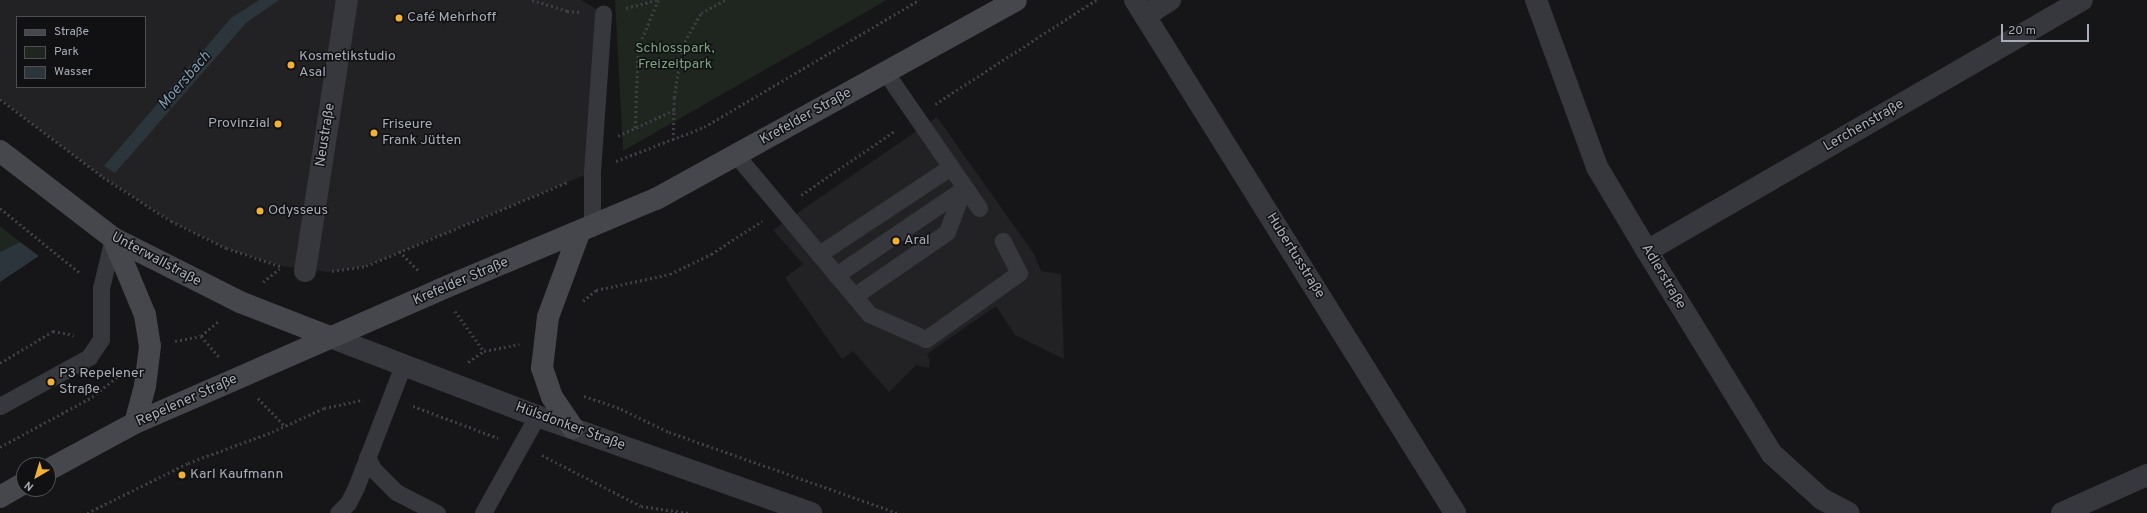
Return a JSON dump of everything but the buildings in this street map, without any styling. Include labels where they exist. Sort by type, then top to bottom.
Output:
[{"type":"main road","name":"Krefelder Straße","points":[[330,337],[586,230],[656,199],[1016,0]]},
{"type":"main road","name":"Unterwallstraße","points":[[0,151],[107,234],[240,302],[330,337]]},
{"type":"main road","points":[[573,428],[552,397],[542,368],[548,316],[586,230]]},
{"type":"main road","points":[[107,234],[145,315],[150,346],[146,386],[135,423]]},
{"type":"main road","name":"Repelener Straße","points":[[56,466],[135,423],[330,337]]},
{"type":"main road","points":[[0,497],[16,488]]},
{"type":"street","name":"Neustraße","points":[[305,271],[347,0]]},
{"type":"street","points":[[1140,8],[1170,0]]},
{"type":"street","name":"Adlerstraße","points":[[1536,0],[1597,167],[1647,251],[1772,454],[1822,499],[1848,513]]},
{"type":"street","name":"Lerchenstraße","points":[[1647,251],[2082,0]]},
{"type":"street","name":"Hubertusstraße","points":[[1140,8],[1455,513]]},
{"type":"street","name":"Hülsdonker Straße","points":[[330,337],[537,416],[811,513]]},
{"type":"street","points":[[2062,513],[2147,475]]},
{"type":"lane","points":[[586,230],[592,172],[603,14]]},
{"type":"lane","points":[[886,73],[963,189],[979,208]]},
{"type":"lane","points":[[736,156],[869,314],[926,339],[1019,273],[1003,240]]},
{"type":"lane","points":[[819,254],[949,168]]},
{"type":"lane","points":[[836,275],[963,189]]},
{"type":"lane","points":[[854,296],[947,232],[963,189]]},
{"type":"lane","points":[[0,406],[88,357],[101,339],[101,288],[107,234]]},
{"type":"lane","points":[[338,513],[348,503],[402,365]]},
{"type":"lane","points":[[483,513],[537,416]]},
{"type":"lane","points":[[367,457],[373,469],[396,492],[437,513]]},
{"type":"path","points":[[532,0],[567,11],[603,14],[657,0]]},
{"type":"path","points":[[657,0],[638,48],[635,128],[674,110]]},
{"type":"path","points":[[673,140],[674,110],[682,46],[701,13],[725,0]]},
{"type":"path","points":[[305,271],[328,272],[366,266],[592,172],[641,150],[673,140],[704,127],[919,0]]},
{"type":"path","points":[[579,304],[596,290],[677,270],[711,254],[915,117],[1096,0]]},
{"type":"path","points":[[0,99],[103,177],[171,221],[226,248],[282,266]]},
{"type":"path","points":[[0,208],[69,266]]},
{"type":"path","points":[[0,363],[53,332],[101,339]]},
{"type":"path","points":[[0,447],[92,397],[125,370]]},
{"type":"path","points":[[579,391],[584,396],[621,409],[669,432],[898,513]]},
{"type":"path","points":[[87,513],[188,463],[272,432],[324,408],[348,401],[390,398],[520,446],[641,506],[688,513]]},
{"type":"shaded area","points":[[0,0],[581,0],[603,13],[592,172],[366,266],[328,272],[281,266],[226,248],[171,221],[103,177],[0,99]]},
{"type":"shaded area","points":[[937,117],[1034,254],[1041,271],[1061,274],[1064,359],[1015,335],[996,306],[927,354],[930,361],[929,368],[916,365],[889,392],[853,351],[842,359],[785,278],[803,264],[773,230]]},
{"type":"green space","name":"Schlosspark, Freizeitpark","points":[[615,0],[887,0],[623,151]]},
{"type":"green space","points":[[0,226],[20,242],[0,252]]},
{"type":"water","name":"Moersbach","points":[[259,0],[279,0],[246,23],[115,173],[104,166],[231,18]]},
{"type":"water","points":[[20,242],[39,256],[0,282],[0,252]]},
{"type":"place","name":"Café Mehrhoff","points":[[399,18]]},
{"type":"place","name":"Kosmetikstudio Asal","points":[[291,65]]},
{"type":"place","name":"Provinzial","points":[[278,124]]},
{"type":"place","name":"Friseure Frank Jütten","points":[[374,133]]},
{"type":"place","name":"Odysseus","points":[[260,211]]},
{"type":"place","name":"Aral","points":[[896,241]]},
{"type":"place","name":"P3 Repelener Straße","points":[[51,382]]},
{"type":"place","name":"Karl Kaufmann","points":[[182,475]]}]
